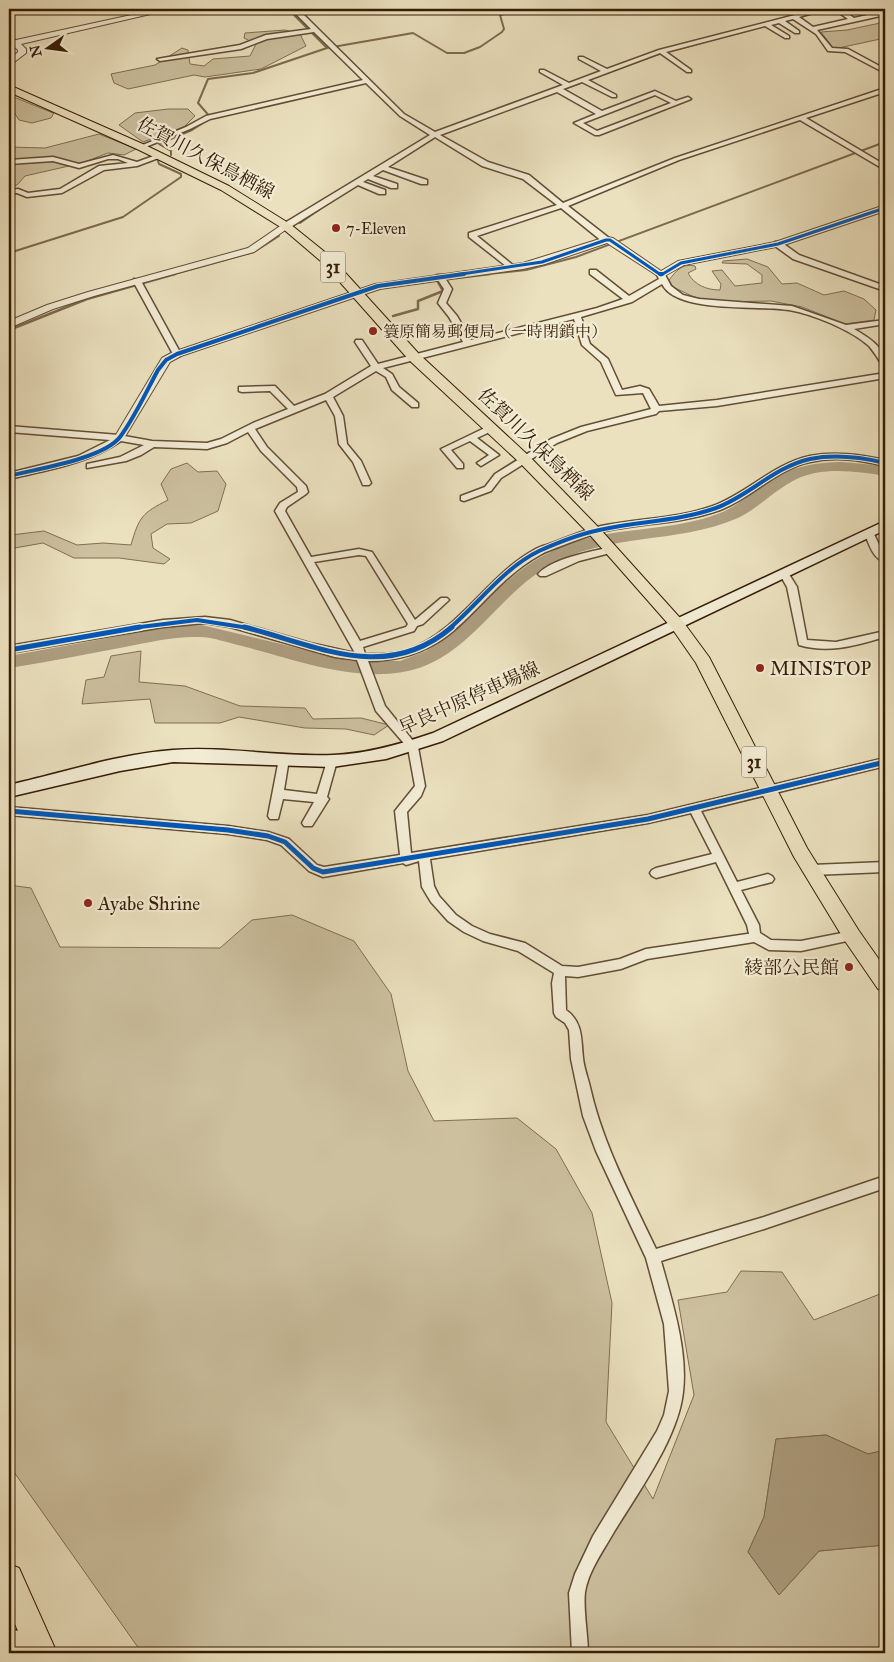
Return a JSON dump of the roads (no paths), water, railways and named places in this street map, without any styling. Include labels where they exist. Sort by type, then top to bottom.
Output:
[{"type":"highway","points":[[9,1578],[43,1653]]},
{"type":"highway","points":[[9,1642],[14,1653]]},
{"type":"main road","name":"佐賀川久保鳥栖線","points":[[9,88],[141,147],[225,188],[286,226],[327,260],[358,292],[414,357],[525,460],[611,550],[676,623],[712,678],[768,789],[812,870],[852,936],[885,983]]},
{"type":"main road","name":"早良中原停車場線","points":[[9,791],[148,759],[202,755],[332,761],[376,756],[413,746],[438,738],[885,525]]},
{"type":"street","points":[[12,41],[168,9]]},
{"type":"street","points":[[296,11],[321,9]]},
{"type":"street","points":[[10,323],[58,305],[139,284],[251,250],[286,226],[385,168],[436,134],[661,51],[824,9]]},
{"type":"street","points":[[837,9],[854,20]]},
{"type":"street","points":[[296,11],[311,31],[333,47],[402,115],[493,168],[526,177],[612,243],[662,278],[669,289],[698,302],[724,305],[778,305],[821,318],[844,328],[871,344],[885,364]]},
{"type":"street","points":[[813,29],[885,13]]},
{"type":"street","points":[[794,17],[813,29],[830,50],[846,50],[885,71]]},
{"type":"street","points":[[779,20],[797,32]]},
{"type":"street","points":[[766,24],[786,37]]},
{"type":"street","points":[[160,59],[241,48],[266,37],[311,31]]},
{"type":"street","points":[[9,64],[22,54],[22,49],[12,41]]},
{"type":"street","points":[[661,51],[689,71]]},
{"type":"street","points":[[581,58],[606,71]]},
{"type":"street","points":[[542,71],[568,85]]},
{"type":"street","points":[[582,80],[614,96]]},
{"type":"street","points":[[141,147],[188,128],[211,116],[366,81]]},
{"type":"street","points":[[557,89],[602,114]]},
{"type":"street","points":[[511,268],[472,235],[564,205],[677,159],[885,90]]},
{"type":"street","points":[[675,103],[655,94],[577,124],[597,134],[688,99]]},
{"type":"street","points":[[801,118],[885,168]]},
{"type":"street","points":[[9,162],[56,158],[79,166],[111,156],[121,157],[136,164]]},
{"type":"street","points":[[9,192],[18,191],[27,195],[62,191],[102,168],[136,164],[159,156]]},
{"type":"street","points":[[385,168],[424,182]]},
{"type":"street","points":[[370,177],[394,186]]},
{"type":"street","points":[[360,183],[382,192]]},
{"type":"street","points":[[9,429],[119,438],[152,444],[207,446],[328,396],[376,367],[577,316],[629,300],[681,263],[740,253],[778,244],[885,208]]},
{"type":"street","points":[[9,476],[80,457],[112,444],[119,438],[158,370],[166,360],[178,354],[358,292],[396,282],[442,279],[511,268],[542,262],[612,243]]},
{"type":"street","points":[[778,244],[796,257],[885,289]]},
{"type":"street","points":[[593,272],[629,300]]},
{"type":"street","points":[[442,279],[448,290],[442,303],[453,316],[468,343]]},
{"type":"street","points":[[139,284],[178,354]]},
{"type":"street","points":[[577,316],[586,345],[605,361],[619,392],[640,389],[646,391],[656,409]]},
{"type":"street","points":[[844,328],[885,322]]},
{"type":"street","points":[[359,342],[376,367],[389,376],[395,388],[415,405]]},
{"type":"street","points":[[464,498],[488,489],[498,476],[554,441],[584,429],[653,412],[656,409],[717,402],[885,376]]},
{"type":"street","points":[[242,389],[272,388],[293,410]]},
{"type":"street","points":[[328,396],[339,416],[343,444],[357,461],[366,483]]},
{"type":"street","points":[[460,466],[445,449],[491,428]]},
{"type":"street","points":[[250,429],[264,449],[301,486],[303,492],[299,497],[283,505],[280,511],[299,545],[310,560],[357,645],[380,708],[413,746],[420,786],[417,793],[401,811],[406,860]]},
{"type":"street","points":[[471,437],[495,455],[481,464]]},
{"type":"street","points":[[90,466],[123,460],[141,453],[152,444]]},
{"type":"street","points":[[9,650],[94,634],[180,621],[205,620],[242,627],[339,653],[362,657],[396,656],[430,644],[446,632],[487,591],[538,552],[594,532],[659,523],[697,514],[732,500],[784,466],[798,462],[845,456],[885,462]]},
{"type":"street","points":[[869,532],[878,553],[885,559]]},
{"type":"street","points":[[543,574],[558,564],[574,558],[611,550]]},
{"type":"street","points":[[310,560],[359,552],[369,554],[413,624]]},
{"type":"street","points":[[784,572],[792,587],[803,643],[821,646],[852,645],[885,634]]},
{"type":"street","points":[[357,645],[410,629],[413,624],[419,622],[444,600]]},
{"type":"street","points":[[274,816],[284,759]]},
{"type":"street","points":[[308,823],[323,799],[329,783],[332,761]]},
{"type":"street","points":[[9,811],[228,830],[268,836],[285,842],[313,868],[323,872],[424,858],[648,819],[885,762]]},
{"type":"street","points":[[278,794],[323,799]]},
{"type":"street","points":[[694,808],[753,925],[755,936],[769,944],[801,946],[852,936]]},
{"type":"street","points":[[656,873],[719,857]]},
{"type":"street","points":[[424,858],[428,887],[435,899],[452,918],[468,929],[487,938],[529,950],[560,971],[578,972],[621,964],[646,954],[749,939],[755,936]]},
{"type":"street","points":[[812,870],[885,867]]},
{"type":"street","points":[[734,886],[768,879]]},
{"type":"street","points":[[560,971],[558,983],[560,1013],[569,1019],[575,1030],[577,1059],[590,1116],[603,1151],[653,1257],[671,1324],[676,1391],[664,1436],[599,1542],[583,1574],[577,1593],[580,1653]]},
{"type":"street","points":[[653,1257],[764,1223],[885,1182]]},
{"type":"waterway","points":[[288,9],[327,48]]},
{"type":"waterway","points":[[327,48],[413,33],[447,53],[464,53],[480,47],[502,32],[504,29],[500,15],[528,9]]},
{"type":"waterway","points":[[783,22],[792,19]]},
{"type":"waterway","points":[[561,90],[656,55],[769,25]]},
{"type":"waterway","points":[[171,155],[171,151],[159,144],[192,130],[211,118],[198,103],[208,79],[253,73],[327,48]]},
{"type":"waterway","points":[[445,133],[468,125]]},
{"type":"waterway","points":[[402,158],[433,139]]},
{"type":"waterway","points":[[479,275],[526,270],[576,257],[885,142]]},
{"type":"waterway","points":[[9,253],[123,217],[181,177],[181,174],[159,164],[158,161]]},
{"type":"waterway","points":[[300,223],[320,209]]},
{"type":"waterway","points":[[171,275],[254,252],[279,236]]},
{"type":"waterway","points":[[9,330],[87,299],[175,274]]},
{"type":"waterway","points":[[456,278],[490,274]]},
{"type":"waterway","points":[[393,316],[418,309],[418,301],[443,291],[438,282],[442,280]]},
{"type":"waterway","points":[[9,662],[168,633],[202,631],[351,667],[382,669],[400,667],[417,662],[446,646],[518,579],[539,564],[562,552],[594,541],[679,529],[716,520],[742,509],[775,484],[788,477],[815,468],[843,466],[885,471]]},
{"type":"place","name":"7-Eleven","points":[[336,228]]},
{"type":"place","name":"簑原簡易郵便局（一時閉鎖中）","points":[[373,331]]},
{"type":"place","name":"MINISTOP","points":[[760,668]]},
{"type":"place","name":"Ayabe Shrine","points":[[88,903]]},
{"type":"place","name":"綾部公民館","points":[[849,967]]}]
